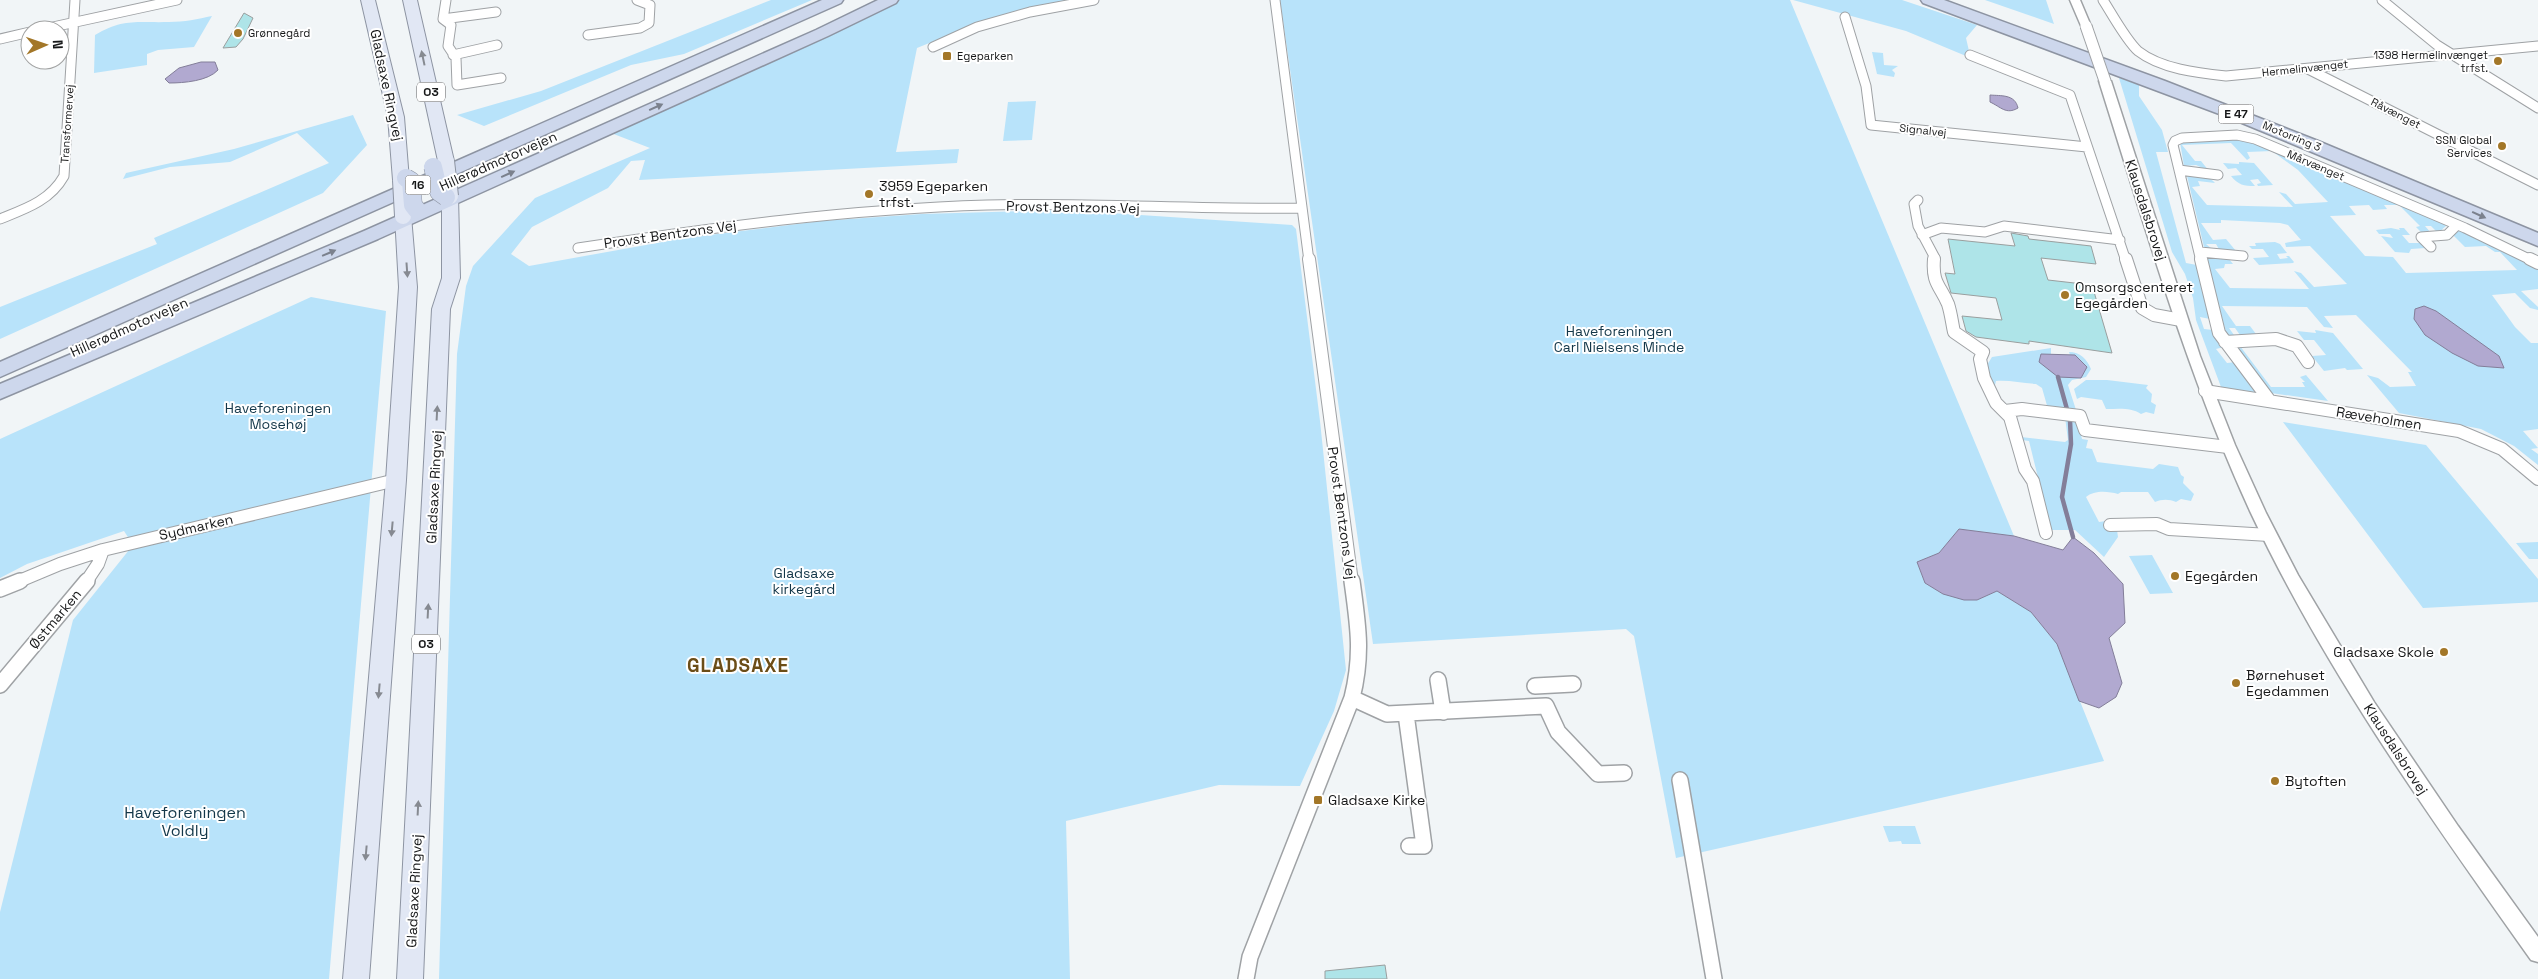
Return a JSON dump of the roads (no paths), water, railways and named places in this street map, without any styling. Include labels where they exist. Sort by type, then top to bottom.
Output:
[{"type":"highway","points":[[0,362],[438,162],[819,0]]},
{"type":"highway","name":"Hillerødmotorvejen","points":[[0,370],[835,0]]},
{"type":"highway","points":[[0,392],[412,215],[822,33],[862,6],[890,0]]},
{"type":"highway","name":"Motorring 3","points":[[1929,0],[2175,89],[2389,175],[2538,240]]},
{"type":"highway","name":"Motorring 3","points":[[1960,0],[2168,76],[2400,168],[2538,227]]},
{"type":"highway","name":"Hillerødmotorvejen","points":[[0,384],[642,97],[705,77],[862,6]]},
{"type":"highway","points":[[438,162],[439,192],[449,197]]},
{"type":"highway","points":[[403,178],[411,181],[412,215]]},
{"type":"main road","name":"Gladsaxe Ringvej","points":[[368,0],[396,117],[403,178]]},
{"type":"main road","name":"O3","points":[[410,0],[438,162]]},
{"type":"main road","name":"Gladsaxe Ringvej","points":[[410,979],[441,309],[450,278],[449,197]]},
{"type":"main road","points":[[356,979],[396,480],[412,215]]},
{"type":"street","name":"Transformervej","points":[[0,219],[42,201],[53,192],[64,176],[76,0]]},
{"type":"street","points":[[70,23],[177,0]]},
{"type":"street","points":[[443,19],[446,0]]},
{"type":"street","points":[[588,35],[640,28],[648,23],[650,6],[637,0]]},
{"type":"street","points":[[933,47],[976,27],[1030,12],[1094,0]]},
{"type":"street","name":"Provst Bentzons Vej","points":[[1246,979],[1250,957],[1352,698],[1359,670],[1360,644],[1275,0]]},
{"type":"street","name":"Klausdalsbrovej","points":[[2074,0],[2086,26],[2105,81],[2181,320],[2206,391],[2228,447],[2269,535],[2312,613],[2381,728],[2538,953]]},
{"type":"street","name":"Hermelinvænget","points":[[2103,0],[2137,50],[2190,71],[2226,76],[2538,46]]},
{"type":"street","points":[[2382,0],[2416,30],[2450,54],[2538,108]]},
{"type":"street","points":[[443,19],[496,12]]},
{"type":"street","name":"Signalvej","points":[[1845,17],[1851,46],[1857,54],[1859,73],[1865,82],[1871,125],[2087,147]]},
{"type":"street","points":[[443,19],[451,25],[448,46],[452,49],[453,55],[458,60],[457,85],[501,78]]},
{"type":"street","points":[[0,38],[20,34]]},
{"type":"street","points":[[453,55],[497,45]]},
{"type":"street","points":[[1970,55],[2070,95],[2142,308],[2154,315],[2181,320]]},
{"type":"street","name":"Råvænget","points":[[2308,68],[2538,185]]},
{"type":"street","name":"Mårvænget","points":[[2179,170],[2173,145],[2175,141],[2182,138],[2237,135],[2255,138],[2457,225],[2538,263]]},
{"type":"street","points":[[2218,175],[2179,170],[2219,333],[2270,401]]},
{"type":"street","points":[[1918,200],[1914,204],[1922,235],[1934,256],[1933,274],[1939,290],[1948,304],[1954,332],[1983,352],[1980,359],[1984,378],[1996,403],[2010,418],[2025,469],[2033,481],[2046,532]]},
{"type":"street","name":"Provst Bentzons Vej","points":[[578,248],[782,219],[954,206],[1063,206],[1231,211],[1301,208]]},
{"type":"street","points":[[2431,247],[2421,236],[2447,235],[2457,225]]},
{"type":"street","points":[[1922,235],[1941,228],[1985,232],[2004,226],[2042,229],[2055,233],[2120,240]]},
{"type":"street","points":[[2200,252],[2243,256]]},
{"type":"street","points":[[2225,342],[2276,339],[2296,346],[2308,362]]},
{"type":"street","name":"Ræveholmen","points":[[2206,391],[2459,431],[2485,439],[2504,448],[2524,463],[2538,479]]},
{"type":"street","points":[[2005,411],[2022,409],[2079,416],[2085,430],[2228,447]]},
{"type":"street","name":"Sydmarken","points":[[0,589],[60,564],[103,550],[396,480]]},
{"type":"street","points":[[2110,525],[2157,524],[2169,529],[2269,535]]},
{"type":"street","name":"Østmarken","points":[[0,685],[87,581],[98,564],[103,550]]},
{"type":"street","points":[[1438,680],[1443,712]]},
{"type":"street","points":[[1573,684],[1538,686],[1558,732],[1598,774],[1624,773]]},
{"type":"street","points":[[1352,698],[1387,714],[1546,706]]},
{"type":"street","points":[[1406,714],[1424,846],[1409,846]]},
{"type":"street","points":[[1680,780],[1714,979]]},
{"type":"waterway","points":[[2058,377],[2070,420],[2071,444],[2062,497],[2073,537]]},
{"type":"place","name":"Grønnegård","points":[[238,33]]},
{"type":"place","name":"Egeparken","points":[[947,56]]},
{"type":"place","name":"1398 Hermelinvænget trfst.","points":[[2498,61]]},
{"type":"place","name":"SSN Global Services","points":[[2502,146]]},
{"type":"place","name":"3959 Egeparken trfst.","points":[[869,194]]},
{"type":"place","name":"Omsorgscenteret Egegården","points":[[2065,295]]},
{"type":"place","name":"Egegården","points":[[2175,576]]},
{"type":"place","name":"Gladsaxe Skole","points":[[2444,652]]},
{"type":"place","name":"Børnehuset Egedammen","points":[[2236,683]]},
{"type":"place","name":"Bytoften","points":[[2275,781]]},
{"type":"place","name":"Gladsaxe Kirke","points":[[1318,800]]},
{"type":"district","name":"GLADSAXE","points":[[738,665]]},
{"type":"park label","name":"Haveforeningen Carl Nielsens Minde","points":[[1619,340]]},
{"type":"park label","name":"Haveforeningen Mosehøj","points":[[278,416]]},
{"type":"park label","name":"Gladsaxe kirkegård","points":[[804,582]]},
{"type":"park label","name":"Haveforeningen Voldly","points":[[185,821]]}]
